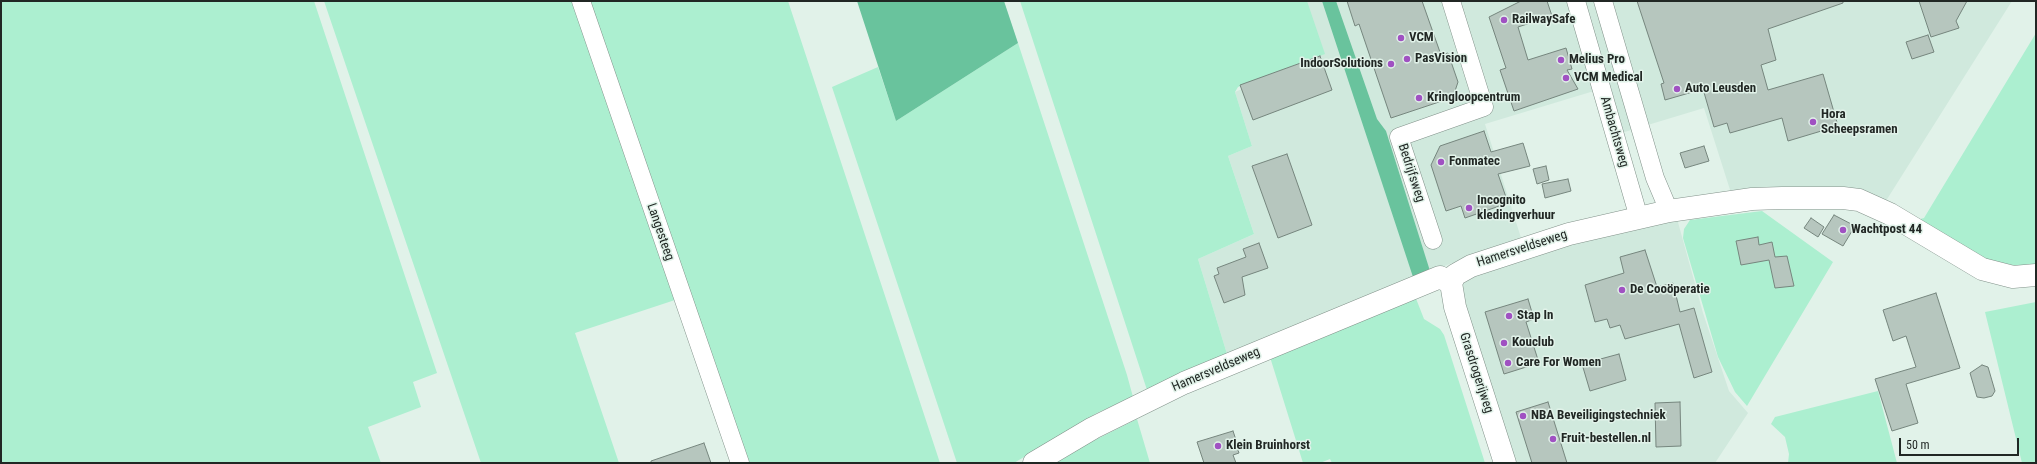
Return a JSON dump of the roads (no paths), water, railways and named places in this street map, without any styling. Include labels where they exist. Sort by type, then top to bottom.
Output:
[{"type":"street","name":"Langesteeg","points":[[581,1],[740,463]]},
{"type":"street","name":"Bedrijfsweg","points":[[1433,240],[1399,137],[1484,107],[1451,1]]},
{"type":"street","name":"Ambachtsweg","points":[[1576,1],[1638,218]]},
{"type":"street","name":"Ambachtsweg","points":[[1604,1],[1655,178],[1669,211]]},
{"type":"street","name":"Hamersveldseweg","points":[[1034,463],[1100,425],[1184,383],[1440,277],[1451,283],[1455,275],[1463,270],[1547,240],[1669,211],[1752,199],[1843,198],[1859,200],[1890,214],[1982,269],[2013,277],[2036,275]]},
{"type":"street","name":"Grasdrogerijweg","points":[[1451,283],[1455,307],[1505,463]]},
{"type":"place","name":"RailwaySafe","points":[[1504,20]]},
{"type":"place","name":"VCM","points":[[1401,38]]},
{"type":"place","name":"PasVision","points":[[1407,59]]},
{"type":"place","name":"Melius Pro","points":[[1561,60]]},
{"type":"place","name":"IndoorSolutions","points":[[1391,64]]},
{"type":"place","name":"VCM Medical","points":[[1566,78]]},
{"type":"place","name":"Auto Leusden","points":[[1677,89]]},
{"type":"place","name":"Kringloopcentrum","points":[[1419,98]]},
{"type":"place","name":"Hora Scheepsramen","points":[[1813,122]]},
{"type":"place","name":"Fonmatec","points":[[1441,162]]},
{"type":"place","name":"Incognito kledingverhuur","points":[[1469,208]]},
{"type":"place","name":"Wachtpost 44","points":[[1843,230]]},
{"type":"place","name":"De Cooöperatie","points":[[1622,290]]},
{"type":"place","name":"Stap In","points":[[1509,316]]},
{"type":"place","name":"Kouclub","points":[[1504,343]]},
{"type":"place","name":"Care For Women","points":[[1508,363]]},
{"type":"place","name":"NBA Beveiligingstechniek","points":[[1523,416]]},
{"type":"place","name":"Fruit-bestellen.nl","points":[[1553,439]]},
{"type":"place","name":"Klein Bruinhorst","points":[[1218,446]]}]
